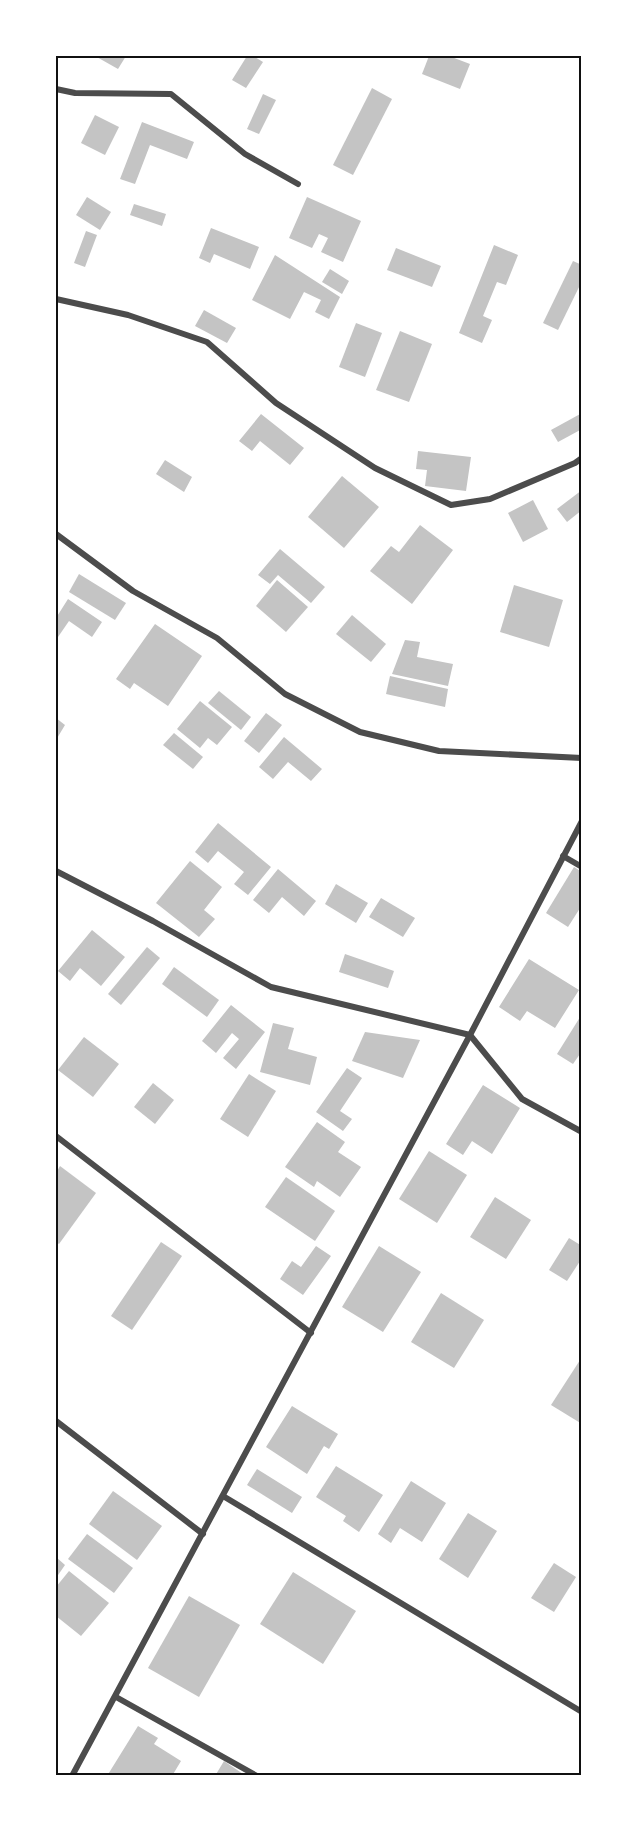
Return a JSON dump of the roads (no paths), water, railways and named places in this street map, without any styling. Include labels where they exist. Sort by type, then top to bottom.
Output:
[{"type":"street","points":[[56,89],[75,93],[171,94],[245,154],[298,184]]},
{"type":"street","points":[[56,299],[128,315],[207,342],[276,403],[375,468],[451,505],[490,499],[582,458]]},
{"type":"street","points":[[56,534],[133,591],[217,638],[285,694],[360,732],[439,752],[582,758]]},
{"type":"street","points":[[72,1776],[224,1496],[582,821]]},
{"type":"street","points":[[563,856],[582,867]]},
{"type":"street","points":[[56,871],[153,921],[271,987],[470,1035],[522,1099],[582,1131]]},
{"type":"street","points":[[56,1136],[311,1333]]},
{"type":"street","points":[[56,1421],[203,1534]]},
{"type":"street","points":[[224,1496],[582,1712]]},
{"type":"street","points":[[116,1697],[257,1776]]}]
